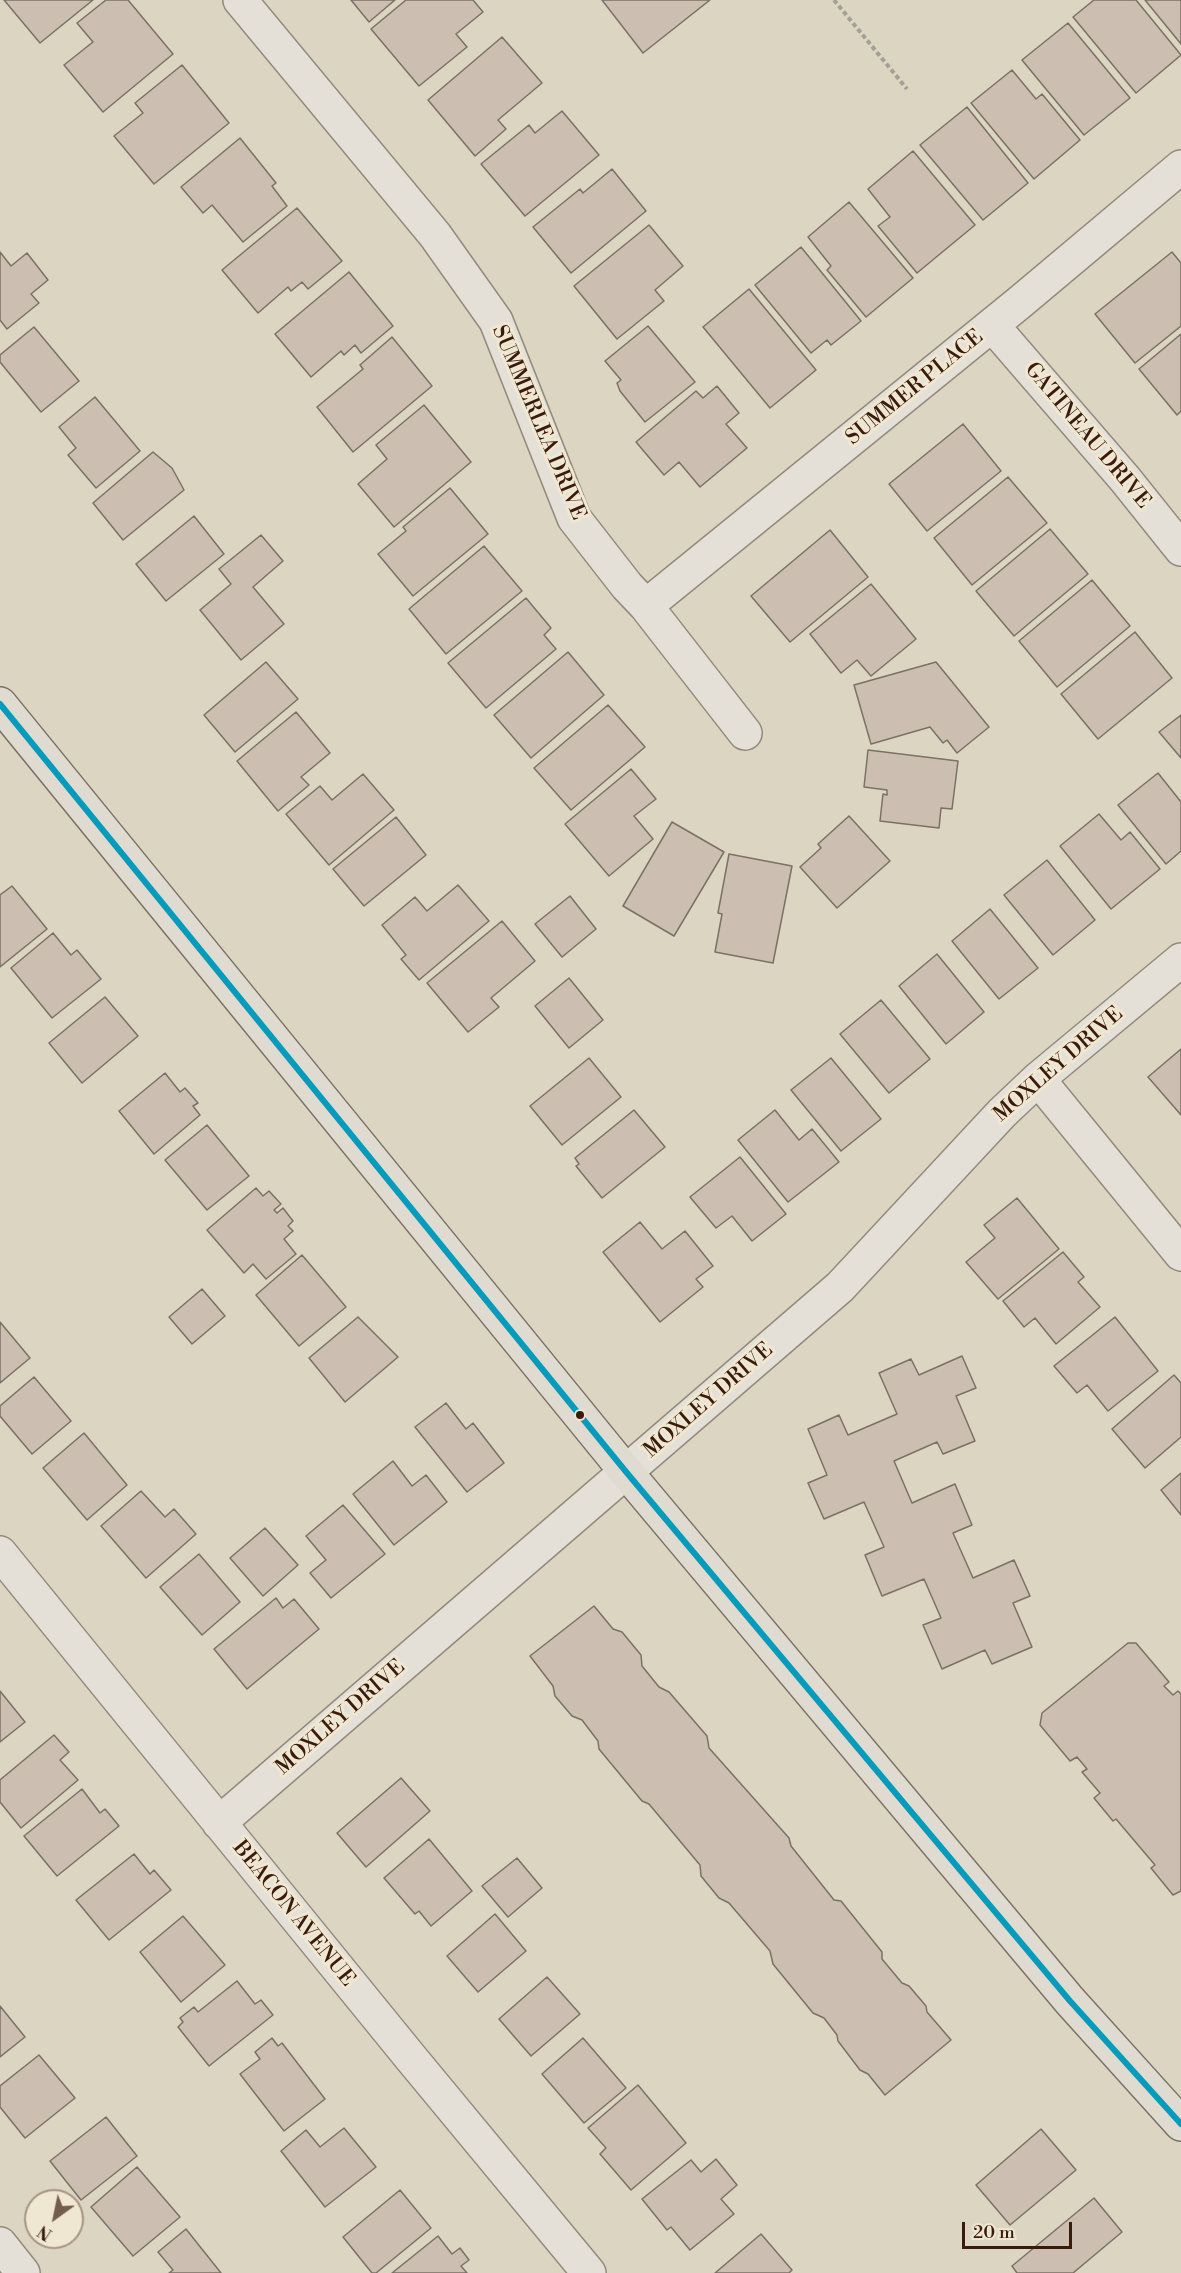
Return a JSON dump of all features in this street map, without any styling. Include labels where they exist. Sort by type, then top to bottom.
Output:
[{"type":"main road","points":[[0,704],[627,1473],[1070,2001],[1181,2124]]},
{"type":"street","name":"SUMMERLEA DRIVE","points":[[240,0],[435,235],[495,321],[574,518],[745,733]]},
{"type":"street","name":"SUMMER PLACE","points":[[646,606],[992,325],[1181,167]]},
{"type":"street","name":"GATINEAU DRIVE","points":[[992,325],[1125,479],[1181,549]]},
{"type":"street","name":"MOXLEY DRIVE","points":[[219,1823],[840,1287],[1002,1113],[1038,1079],[1181,960]]},
{"type":"street","points":[[1038,1079],[1181,1254]]},
{"type":"street","name":"BEACON AVENUE","points":[[0,1553],[589,2273]]},
{"type":"street","points":[[0,2244],[23,2273]]},
{"type":"path","points":[[834,0],[907,88]]},
{"type":"building","points":[[4,0],[93,0],[40,43]]},
{"type":"building","points":[[106,0],[128,0],[173,54],[103,112],[64,65],[93,42],[77,23]]},
{"type":"building","points":[[351,0],[395,0],[369,22]]},
{"type":"building","points":[[406,0],[473,0],[483,12],[456,34],[467,47],[419,86],[371,29]]},
{"type":"building","points":[[602,0],[710,0],[643,53]]},
{"type":"building","points":[[1094,0],[1136,0],[1181,55],[1136,93],[1073,17]]},
{"type":"building","points":[[1145,0],[1181,0],[1181,44]]},
{"type":"building","points":[[1068,23],[1130,98],[1084,135],[1022,60]]},
{"type":"building","points":[[502,37],[542,83],[498,120],[506,129],[475,156],[428,100]]},
{"type":"building","points":[[182,65],[229,123],[154,184],[114,136],[143,113],[135,103]]},
{"type":"building","points":[[1012,70],[1036,99],[1042,94],[1080,140],[1034,179],[971,103]]},
{"type":"building","points":[[967,107],[1028,183],[983,220],[920,145]]},
{"type":"building","points":[[562,111],[599,155],[525,216],[481,164],[529,125],[535,133]]},
{"type":"building","points":[[240,138],[276,183],[272,186],[287,206],[243,242],[212,205],[203,213],[181,187]]},
{"type":"building","points":[[913,151],[975,225],[917,273],[878,226],[890,217],[868,189]]},
{"type":"building","points":[[612,169],[646,211],[571,273],[533,227],[580,189],[583,193]]},
{"type":"building","points":[[849,202],[913,278],[866,317],[827,270],[831,266],[808,237]]},
{"type":"building","points":[[297,208],[342,261],[308,289],[302,282],[291,291],[288,287],[258,313],[222,270]]},
{"type":"building","points":[[649,225],[683,266],[655,290],[664,301],[617,339],[574,286]]},
{"type":"building","points":[[801,247],[861,321],[831,345],[827,340],[811,353],[755,285]]},
{"type":"building","points":[[0,252],[11,266],[27,253],[48,280],[31,294],[39,303],[7,329],[0,320]]},
{"type":"building","points":[[1172,252],[1181,263],[1181,326],[1135,363],[1095,314]]},
{"type":"building","points":[[349,272],[393,326],[361,353],[355,345],[344,355],[341,351],[311,377],[275,334]]},
{"type":"building","points":[[749,289],[816,370],[770,408],[703,327]]},
{"type":"building","points":[[648,326],[695,382],[645,422],[620,391],[617,383],[621,380],[605,361]]},
{"type":"building","points":[[34,327],[79,381],[41,412],[0,362],[0,355]]},
{"type":"building","points":[[1181,334],[1181,411],[1177,415],[1139,369]]},
{"type":"building","points":[[392,337],[432,386],[353,452],[317,407],[363,369],[360,365]]},
{"type":"building","points":[[717,386],[739,413],[726,424],[747,448],[700,487],[679,462],[664,475],[636,442],[696,391],[703,398]]},
{"type":"building","points":[[95,397],[140,451],[96,488],[68,455],[76,448],[59,427]]},
{"type":"building","points":[[424,405],[471,462],[394,527],[358,484],[387,459],[376,445]]},
{"type":"building","points":[[963,424],[1001,471],[927,531],[889,484]]},
{"type":"building","points":[[153,452],[172,468],[184,490],[123,540],[93,503]]},
{"type":"building","points":[[1008,477],[1047,523],[972,585],[934,538]]},
{"type":"building","points":[[450,488],[488,534],[413,596],[378,554],[406,531],[403,527]]},
{"type":"building","points":[[194,516],[224,554],[166,601],[136,564]]},
{"type":"building","points":[[1050,529],[1088,574],[1014,636],[976,591]]},
{"type":"building","points":[[830,530],[868,577],[790,642],[751,596]]},
{"type":"building","points":[[261,535],[283,561],[253,587],[284,624],[241,660],[200,610],[231,584],[219,569]]},
{"type":"building","points":[[484,546],[522,591],[446,654],[409,609]]},
{"type":"building","points":[[1092,580],[1130,626],[1057,687],[1019,641]]},
{"type":"building","points":[[871,584],[916,639],[871,676],[857,660],[841,673],[810,634]]},
{"type":"building","points":[[526,598],[551,628],[544,635],[556,649],[486,708],[448,663]]},
{"type":"building","points":[[1135,632],[1172,678],[1098,739],[1061,694]]},
{"type":"building","points":[[568,652],[604,695],[531,758],[494,715]]},
{"type":"building","points":[[266,662],[298,699],[235,752],[204,715]]},
{"type":"building","points":[[936,662],[989,727],[957,753],[947,740],[943,743],[930,727],[871,744],[854,685]]},
{"type":"building","points":[[608,705],[645,747],[571,810],[534,768]]},
{"type":"building","points":[[296,712],[330,753],[301,777],[309,785],[278,811],[237,761]]},
{"type":"building","points":[[1181,715],[1181,758],[1159,732]]},
{"type":"building","points":[[868,750],[958,761],[952,809],[941,808],[939,828],[880,821],[883,794],[887,795],[887,790],[864,787]]},
{"type":"building","points":[[631,769],[656,799],[634,816],[653,839],[609,876],[565,824]]},
{"type":"building","points":[[1158,773],[1181,802],[1181,851],[1166,864],[1118,805]]},
{"type":"building","points":[[363,774],[394,810],[329,865],[286,814],[320,786],[332,800]]},
{"type":"building","points":[[1099,814],[1121,840],[1130,832],[1160,869],[1111,909],[1060,846]]},
{"type":"building","points":[[849,816],[890,861],[837,908],[800,867],[821,848],[818,844]]},
{"type":"building","points":[[396,817],[426,855],[364,906],[333,869]]},
{"type":"building","points":[[672,822],[724,852],[674,936],[623,906]]},
{"type":"building","points":[[729,854],[792,866],[773,963],[715,952],[722,914],[718,913]]},
{"type":"building","points":[[1047,860],[1095,920],[1053,955],[1004,895]]},
{"type":"building","points":[[458,885],[489,921],[419,980],[401,959],[406,955],[382,925],[415,897],[427,911]]},
{"type":"building","points":[[12,886],[47,929],[0,967],[0,895]]},
{"type":"building","points":[[570,896],[596,929],[562,957],[535,924]]},
{"type":"building","points":[[990,909],[1038,968],[999,999],[952,941]]},
{"type":"building","points":[[502,921],[535,961],[491,998],[499,1007],[468,1032],[427,983]]},
{"type":"building","points":[[53,933],[71,955],[77,950],[101,979],[52,1018],[11,968]]},
{"type":"building","points":[[937,954],[984,1012],[946,1044],[899,986]]},
{"type":"building","points":[[569,978],[603,1020],[569,1048],[535,1006]]},
{"type":"building","points":[[105,997],[138,1036],[82,1083],[49,1043]]},
{"type":"building","points":[[881,1000],[930,1059],[889,1093],[840,1034]]},
{"type":"building","points":[[1181,1049],[1181,1115],[1148,1077]]},
{"type":"building","points":[[589,1058],[621,1097],[562,1145],[530,1106]]},
{"type":"building","points":[[831,1058],[881,1119],[841,1151],[791,1090]]},
{"type":"building","points":[[165,1073],[180,1092],[185,1088],[198,1103],[193,1106],[200,1115],[154,1154],[119,1111]]},
{"type":"building","points":[[634,1110],[665,1147],[602,1198],[576,1166],[579,1164],[575,1158]]},
{"type":"building","points":[[775,1110],[799,1140],[812,1129],[839,1162],[788,1202],[738,1140]]},
{"type":"building","points":[[207,1125],[249,1176],[207,1210],[165,1160]]},
{"type":"building","points":[[740,1157],[786,1214],[752,1241],[732,1216],[716,1228],[690,1197]]},
{"type":"building","points":[[256,1188],[263,1196],[269,1191],[281,1204],[274,1210],[277,1213],[283,1208],[293,1221],[288,1226],[293,1231],[284,1239],[296,1254],[266,1279],[253,1264],[244,1273],[207,1230]]},
{"type":"building","points":[[1017,1198],[1059,1249],[998,1299],[966,1262],[995,1238],[984,1225]]},
{"type":"building","points":[[640,1222],[662,1249],[685,1231],[713,1266],[696,1279],[703,1287],[660,1322],[603,1252]]},
{"type":"building","points":[[1063,1252],[1084,1277],[1078,1282],[1100,1307],[1056,1344],[1035,1318],[1024,1327],[1003,1301]]},
{"type":"building","points":[[302,1255],[346,1307],[299,1346],[256,1295]]},
{"type":"building","points":[[202,1289],[225,1316],[192,1344],[169,1317]]},
{"type":"building","points":[[358,1317],[398,1357],[345,1402],[309,1358]]},
{"type":"building","points":[[1115,1317],[1158,1371],[1108,1411],[1087,1385],[1077,1393],[1054,1366]]},
{"type":"building","points":[[0,1322],[30,1358],[0,1383]]},
{"type":"building","points":[[962,1356],[976,1388],[956,1396],[975,1441],[943,1454],[937,1442],[894,1461],[912,1503],[955,1484],[972,1525],[953,1533],[973,1578],[1014,1560],[1030,1596],[1013,1603],[1032,1647],[992,1664],[985,1650],[942,1669],[923,1625],[941,1618],[924,1579],[882,1596],[865,1555],[884,1547],[864,1502],[824,1519],[808,1483],[827,1475],[808,1429],[839,1415],[848,1435],[897,1414],[879,1373],[911,1359],[919,1375]]},
{"type":"building","points":[[1174,1375],[1181,1383],[1181,1437],[1145,1468],[1112,1429]]},
{"type":"building","points":[[34,1377],[71,1421],[32,1454],[0,1416],[0,1406]]},
{"type":"building","points":[[446,1403],[466,1429],[473,1423],[504,1463],[467,1492],[415,1427]]},
{"type":"building","points":[[84,1433],[127,1485],[87,1520],[43,1468]]},
{"type":"building","points":[[393,1461],[412,1486],[426,1475],[447,1502],[394,1545],[353,1494]]},
{"type":"building","points":[[1181,1473],[1181,1515],[1161,1490]]},
{"type":"building","points":[[141,1491],[165,1517],[174,1509],[196,1534],[146,1578],[101,1526]]},
{"type":"building","points":[[343,1505],[385,1554],[331,1598],[310,1573],[326,1560],[306,1536]]},
{"type":"building","points":[[265,1528],[298,1565],[263,1596],[230,1558]]},
{"type":"building","points":[[199,1554],[240,1602],[202,1635],[160,1587]]},
{"type":"building","points":[[276,1598],[283,1608],[294,1599],[319,1629],[247,1689],[214,1649]]},
{"type":"building","points":[[594,1606],[613,1629],[622,1632],[641,1655],[642,1666],[659,1687],[669,1692],[707,1736],[709,1748],[789,1838],[791,1846],[834,1900],[841,1901],[882,1952],[882,1959],[902,1983],[909,1986],[951,2040],[885,2095],[868,2074],[860,2070],[824,2018],[813,2013],[773,1964],[770,1951],[729,1903],[719,1898],[701,1876],[700,1865],[599,1749],[598,1741],[582,1720],[572,1716],[555,1696],[553,1686],[530,1656]]},
{"type":"building","points":[[1128,1643],[1136,1643],[1169,1682],[1164,1686],[1173,1695],[1178,1691],[1181,1694],[1181,1891],[1173,1895],[1151,1868],[1155,1865],[1116,1819],[1113,1821],[1094,1798],[1100,1793],[1082,1772],[1087,1769],[1077,1757],[1070,1761],[1040,1725],[1042,1713]]},
{"type":"building","points":[[0,1691],[25,1722],[0,1742]]},
{"type":"building","points":[[54,1735],[69,1752],[60,1760],[78,1780],[21,1828],[0,1802],[0,1780]]},
{"type":"building","points":[[401,1778],[430,1811],[366,1867],[337,1833]]},
{"type":"building","points":[[82,1789],[100,1813],[105,1809],[119,1826],[57,1876],[24,1836]]},
{"type":"building","points":[[429,1839],[472,1891],[431,1926],[419,1911],[415,1914],[384,1878]]},
{"type":"building","points":[[134,1854],[150,1874],[154,1870],[171,1890],[109,1940],[76,1900]]},
{"type":"building","points":[[517,1858],[542,1888],[508,1917],[482,1886]]},
{"type":"building","points":[[495,1914],[526,1951],[478,1992],[447,1956]]},
{"type":"building","points":[[183,1916],[225,1965],[181,2002],[140,1952]]},
{"type":"building","points":[[547,1977],[580,2014],[531,2056],[499,2019]]},
{"type":"building","points":[[237,1981],[255,2004],[261,2000],[273,2015],[209,2066],[178,2027],[183,2022],[180,2018],[194,2007],[198,2012]]},
{"type":"building","points":[[0,2006],[25,2037],[0,2057]]},
{"type":"building","points":[[272,2038],[278,2046],[282,2043],[325,2099],[284,2131],[240,2074],[260,2059],[255,2052]]},
{"type":"building","points":[[583,2038],[626,2088],[584,2123],[542,2074]]},
{"type":"building","points":[[39,2055],[75,2098],[25,2138],[0,2107],[0,2086]]},
{"type":"building","points":[[638,2085],[686,2143],[631,2190],[600,2154],[606,2148],[588,2128]]},
{"type":"building","points":[[106,2117],[137,2156],[84,2198],[84,2189],[72,2189],[50,2161]]},
{"type":"building","points":[[344,2128],[376,2167],[325,2207],[281,2151],[306,2130],[320,2147]]},
{"type":"building","points":[[1041,2129],[1076,2170],[1010,2225],[976,2185]]},
{"type":"building","points":[[716,2159],[737,2185],[721,2199],[734,2214],[690,2250],[671,2227],[667,2230],[642,2199],[691,2160],[701,2172]]},
{"type":"building","points":[[137,2167],[180,2217],[133,2256],[91,2207]]},
{"type":"building","points":[[400,2190],[431,2228],[376,2273],[372,2273],[343,2237]]},
{"type":"building","points":[[1094,2198],[1122,2232],[1073,2273],[1017,2273],[1012,2266]]},
{"type":"building","points":[[186,2229],[221,2273],[169,2273],[173,2270],[158,2252]]},
{"type":"building","points":[[761,2234],[792,2270],[789,2273],[715,2273]]},
{"type":"building","points":[[438,2236],[452,2254],[460,2248],[469,2260],[461,2266],[467,2273],[392,2273]]},
{"type":"transit line","points":[[0,704],[627,1473],[1070,2001],[1181,2124]]}]
